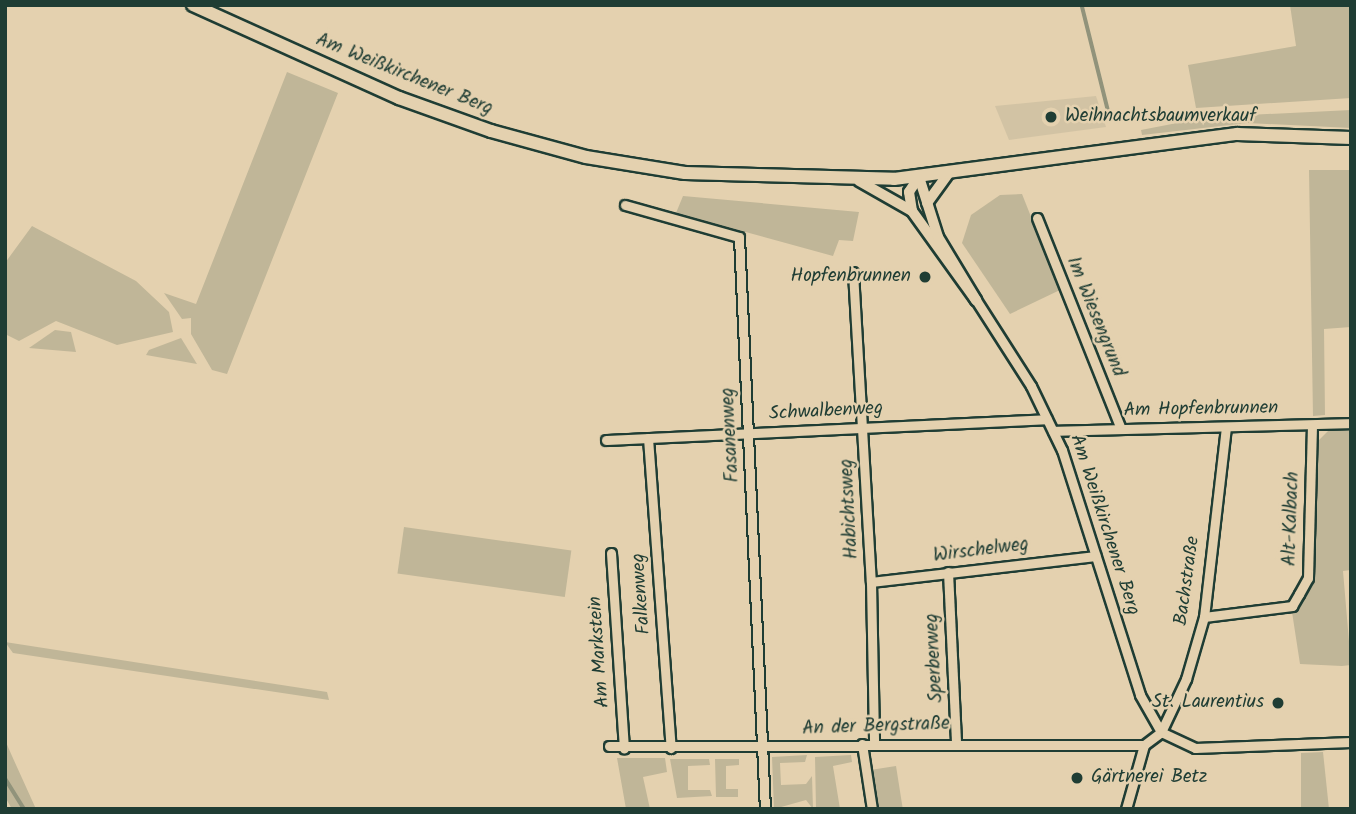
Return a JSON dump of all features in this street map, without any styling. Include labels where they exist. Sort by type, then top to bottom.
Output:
[{"type":"main road","name":"Am Weißkirchener Berg","points":[[193,5],[399,98],[586,157],[685,173],[859,181],[919,177]]},
{"type":"main road","points":[[919,177],[1237,134],[1351,138]]},
{"type":"street","points":[[926,203],[948,174]]},
{"type":"street","name":"Am Weißkirchener Berg","points":[[919,177],[926,203],[976,300],[1053,431],[1140,695],[1161,732]]},
{"type":"street","points":[[912,211],[909,192],[919,177]]},
{"type":"street","name":"Am Weißkirchener Berg","points":[[859,181],[912,211],[976,300]]},
{"type":"street","name":"Fasanenweg","points":[[625,205],[739,237],[765,809]]},
{"type":"street","name":"Im Wiesengrund","points":[[1037,218],[1121,429]]},
{"type":"street","name":"Habichtsweg","points":[[853,272],[872,582],[874,744]]},
{"type":"street","name":"Schwalbenweg","points":[[606,440],[1047,419]]},
{"type":"street","name":"Am Hopfenbrunnen","points":[[1053,431],[1351,423]]},
{"type":"street","name":"Alt-Kalbach","points":[[1204,617],[1292,606],[1299,594],[1308,578],[1312,425]]},
{"type":"street","name":"Bachstraße","points":[[1161,732],[1204,617],[1226,428]]},
{"type":"street","name":"Falkenweg","points":[[648,438],[671,748]]},
{"type":"street","name":"Am Markstein","points":[[611,553],[624,749]]},
{"type":"street","name":"Wirschelweg","points":[[872,582],[1094,556]]},
{"type":"street","name":"Sperberweg","points":[[948,572],[956,742]]},
{"type":"street","points":[[1123,807],[1144,745],[1161,732],[1195,748],[1351,742]]},
{"type":"street","name":"An der Bergstraße","points":[[609,746],[624,749],[764,748],[956,742],[1144,745]]},
{"type":"street","points":[[862,744],[872,809]]},
{"type":"shaded area","points":[[1290,5],[1351,5],[1351,98],[1196,108],[1188,65],[1296,46]]},
{"type":"shaded area","points":[[287,72],[338,93],[227,374],[212,370],[191,334],[191,318],[182,319],[164,293],[196,304]]},
{"type":"shaded area","name":"Weihnachtsbaumverkauf","points":[[1096,96],[1106,127],[1009,140],[995,106]]},
{"type":"shaded area","points":[[1351,110],[1351,128],[1247,123],[1142,135],[1141,130],[1208,117]]},
{"type":"shaded area","points":[[1309,170],[1351,170],[1351,327],[1324,329],[1325,415],[1313,416]]},
{"type":"shaded area","points":[[1022,194],[1060,290],[1010,314],[962,243],[971,215],[1000,195]]},
{"type":"shaded area","points":[[683,196],[859,212],[853,241],[839,240],[833,256],[676,213]]},
{"type":"shaded area","points":[[32,226],[136,281],[169,312],[173,332],[117,345],[56,321],[19,341],[5,334],[5,263]]},
{"type":"shaded area","points":[[55,330],[71,332],[76,352],[29,348]]},
{"type":"shaded area","points":[[181,338],[197,364],[146,355],[149,350]]},
{"type":"shaded area","points":[[1329,430],[1351,430],[1351,570],[1343,571],[1351,665],[1342,666],[1300,664],[1292,612],[1312,579],[1319,440]]},
{"type":"shaded area","points":[[404,527],[571,551],[565,597],[397,574]]},
{"type":"shaded area","points":[[5,642],[327,692],[329,700],[13,653]]},
{"type":"shaded area","points":[[5,740],[36,809],[12,809],[5,797]]},
{"type":"shaded area","points":[[1323,752],[1329,809],[1301,809],[1301,753]]},
{"type":"shaded area","points":[[807,755],[805,762],[780,763],[781,785],[806,784],[812,776],[813,809],[806,800],[774,809],[772,757]]},
{"type":"shaded area","points":[[851,755],[852,762],[833,766],[840,809],[816,809],[815,757]]},
{"type":"shaded area","points":[[617,758],[665,758],[667,772],[643,777],[650,809],[626,809]]},
{"type":"shaded area","points":[[670,759],[709,759],[710,765],[688,766],[688,790],[710,790],[712,796],[677,798]]},
{"type":"shaded area","points":[[715,759],[739,759],[739,765],[726,766],[726,789],[738,789],[738,797],[716,797]]},
{"type":"shaded area","points":[[896,766],[903,809],[876,809],[870,770]]},
{"type":"waterway","points":[[1082,5],[1109,113]]},
{"type":"waterway","points":[[5,778],[24,809]]},
{"type":"place","name":"Weihnachtsbaumverkauf","points":[[1051,117]]},
{"type":"place","name":"Hopfenbrunnen","points":[[925,277]]},
{"type":"place","name":"St. Laurentius","points":[[1278,703]]},
{"type":"place","name":"Gärtnerei Betz","points":[[1077,778]]}]
